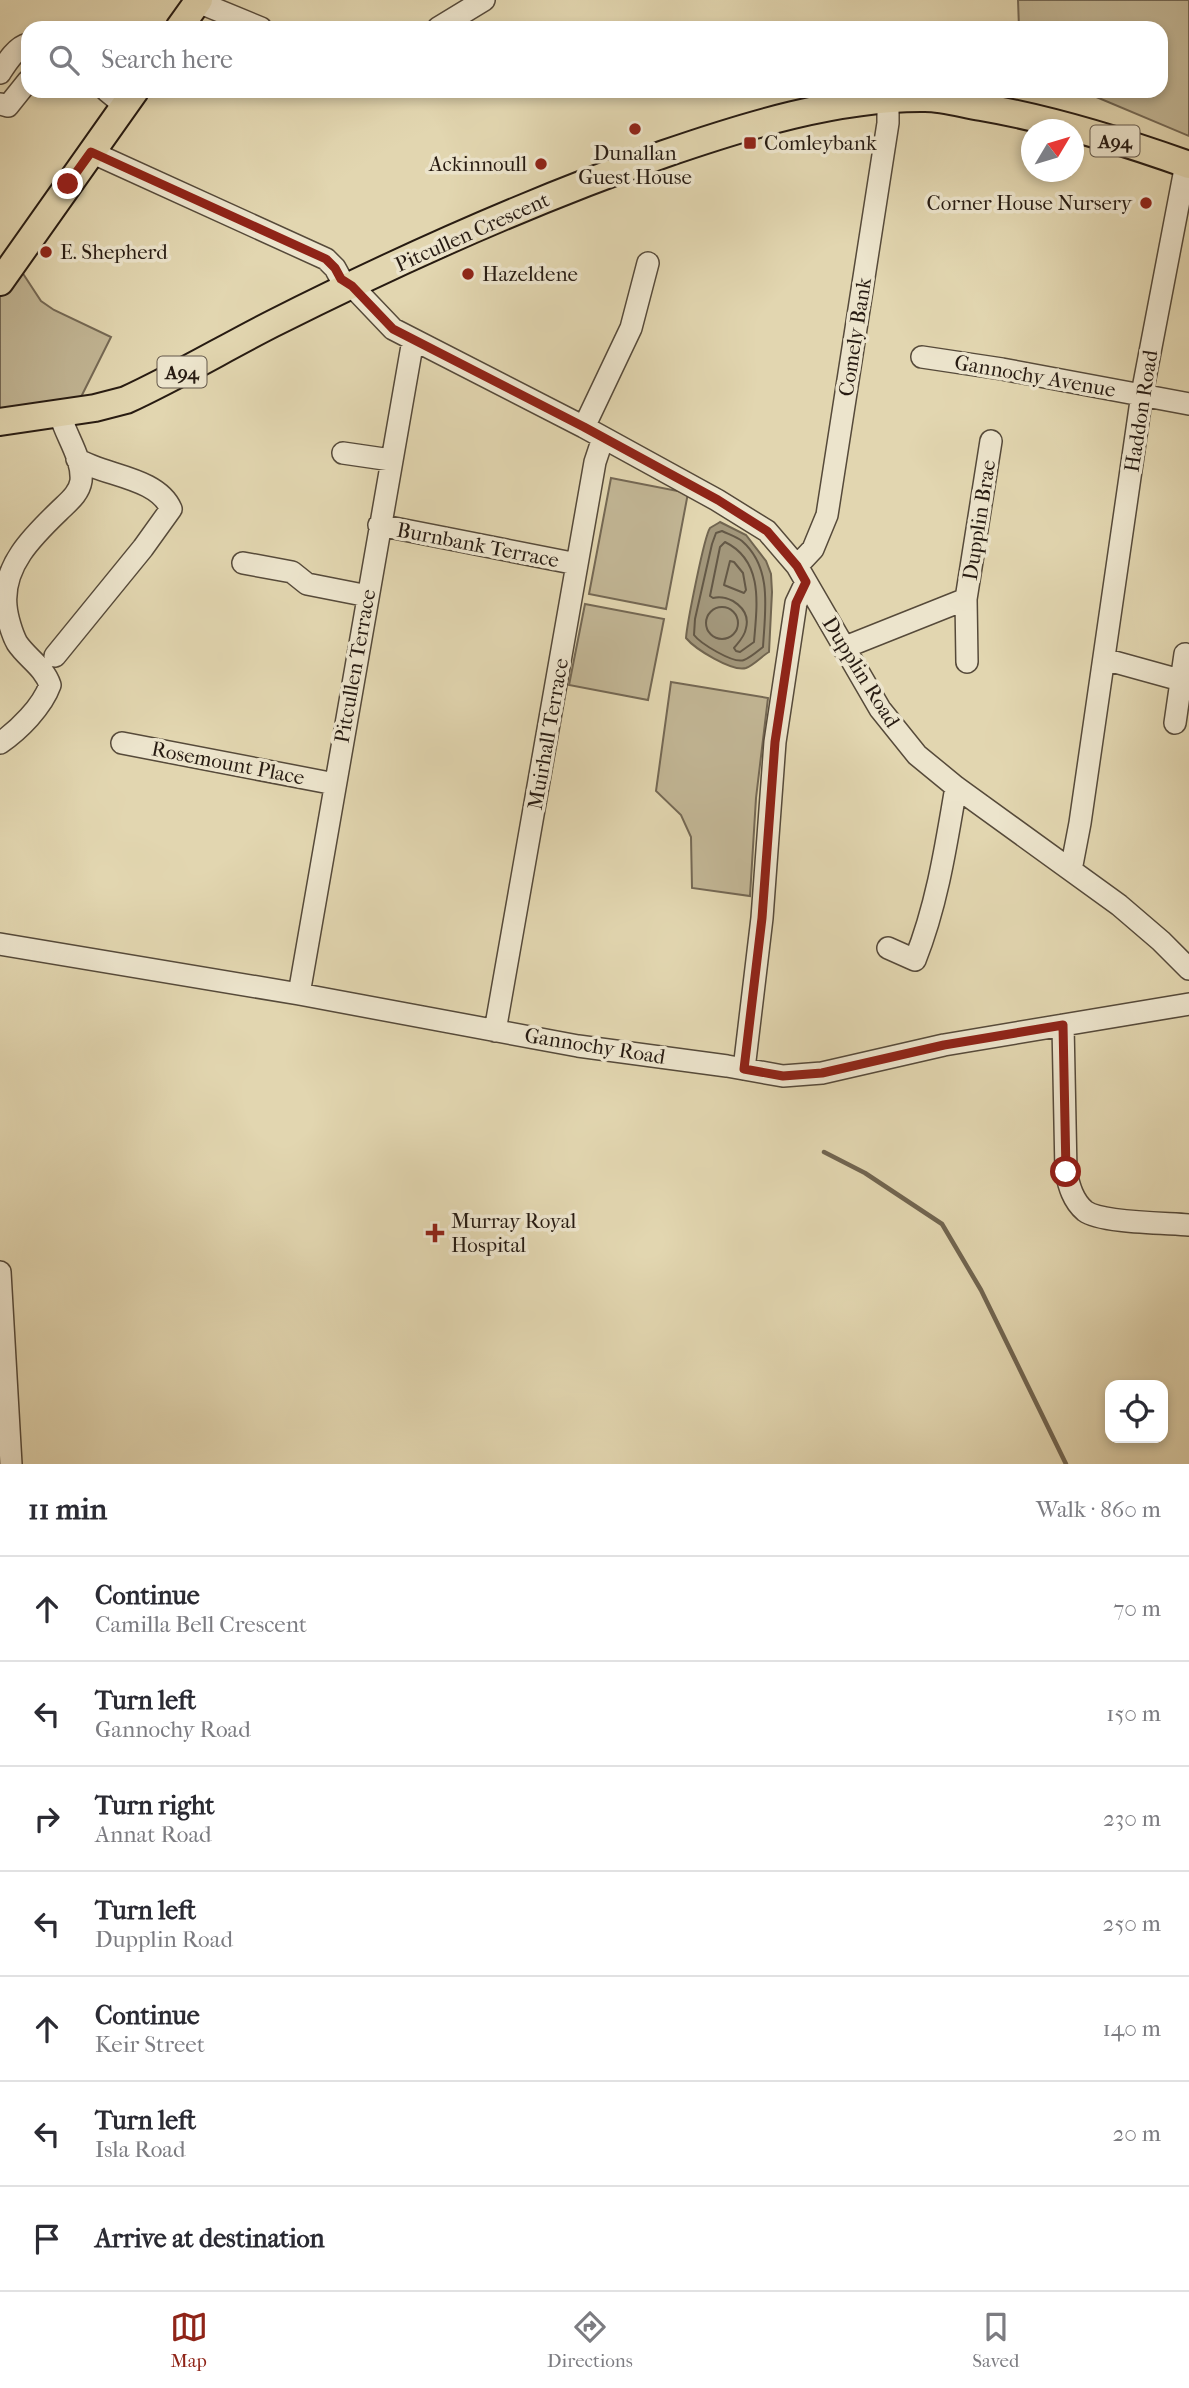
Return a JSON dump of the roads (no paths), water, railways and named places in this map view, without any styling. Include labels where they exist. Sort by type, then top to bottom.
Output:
[{"type":"main road","points":[[184,21],[198,1]]},
{"type":"main road","points":[[0,282],[91,152],[121,98]]},
{"type":"main road","name":"Pitcullen Crescent","points":[[352,286],[445,242],[564,191],[694,144],[828,108],[927,98],[1015,113],[1188,165]]},
{"type":"main road","name":"A94","points":[[0,422],[60,414],[126,400],[352,286]]},
{"type":"street","points":[[450,21],[484,0]]},
{"type":"street","points":[[198,1],[245,21]]},
{"type":"street","points":[[0,73],[21,46]]},
{"type":"street","points":[[0,104],[8,106],[21,91]]},
{"type":"street","name":"Comely Bank","points":[[744,1069],[762,918],[775,742],[801,574],[827,515],[888,123],[888,100]]},
{"type":"street","name":"Dupplin Road","points":[[91,152],[319,255],[335,268],[341,279],[352,286],[393,329],[584,427],[718,500],[767,531],[801,574],[880,709],[917,755],[956,787],[1119,905],[1189,969]]},
{"type":"street","name":"Haddon Road","points":[[1071,870],[1142,394],[1188,165]]},
{"type":"street","points":[[584,427],[631,328],[648,263]]},
{"type":"street","name":"Pitcullen Terrace","points":[[299,994],[413,340]]},
{"type":"street","name":"Gannochy Avenue","points":[[922,357],[1189,404]]},
{"type":"street","points":[[0,743],[33,711],[50,685],[44,672],[8,648],[6,606],[9,555],[33,536],[79,489],[81,478],[77,459],[60,414]]},
{"type":"street","name":"Muirhall Terrace","points":[[495,1031],[595,461],[603,438]]},
{"type":"street","name":"Dupplin Brae","points":[[967,662],[966,599],[991,441]]},
{"type":"street","points":[[344,453],[391,460]]},
{"type":"street","points":[[55,656],[145,546],[171,509],[164,498],[153,489],[77,459]]},
{"type":"street","name":"Burnbank Terrace","points":[[379,525],[577,564]]},
{"type":"street","points":[[243,563],[292,572],[307,584],[368,596]]},
{"type":"street","name":"Dupplin Brae","points":[[843,648],[966,599]]},
{"type":"street","points":[[1175,723],[1185,654]]},
{"type":"street","points":[[1104,659],[1181,680]]},
{"type":"street","name":"Rosemount Place","points":[[122,743],[335,784]]},
{"type":"street","points":[[888,948],[915,960],[927,929],[940,876],[956,787]]},
{"type":"street","name":"Gannochy Road","points":[[0,944],[299,994],[578,1046],[783,1076],[822,1073],[944,1045],[1189,1004]]},
{"type":"street","points":[[1063,1025],[1066,1172],[1071,1192],[1085,1211],[1099,1218],[1189,1224]]},
{"type":"street","points":[[0,1272],[11,1464]]},
{"type":"water","points":[[720,522],[746,535],[766,561],[771,574],[769,652],[746,668],[732,667],[714,659],[686,638],[707,535],[710,528]]},
{"type":"waterway","points":[[824,1152],[865,1173],[942,1224],[981,1290],[1066,1464]]},
{"type":"place","name":"Dunallan Guest House","points":[[635,129]]},
{"type":"place","name":"Comleybank","points":[[750,143]]},
{"type":"place","name":"Ackinnoull","points":[[541,164]]},
{"type":"place","name":"Corner House Nursery","points":[[1146,203]]},
{"type":"place","name":"E. Shepherd","points":[[46,252]]},
{"type":"place","name":"Hazeldene","points":[[468,274]]},
{"type":"place","name":"Murray Royal Hospital","points":[[435,1233]]}]
